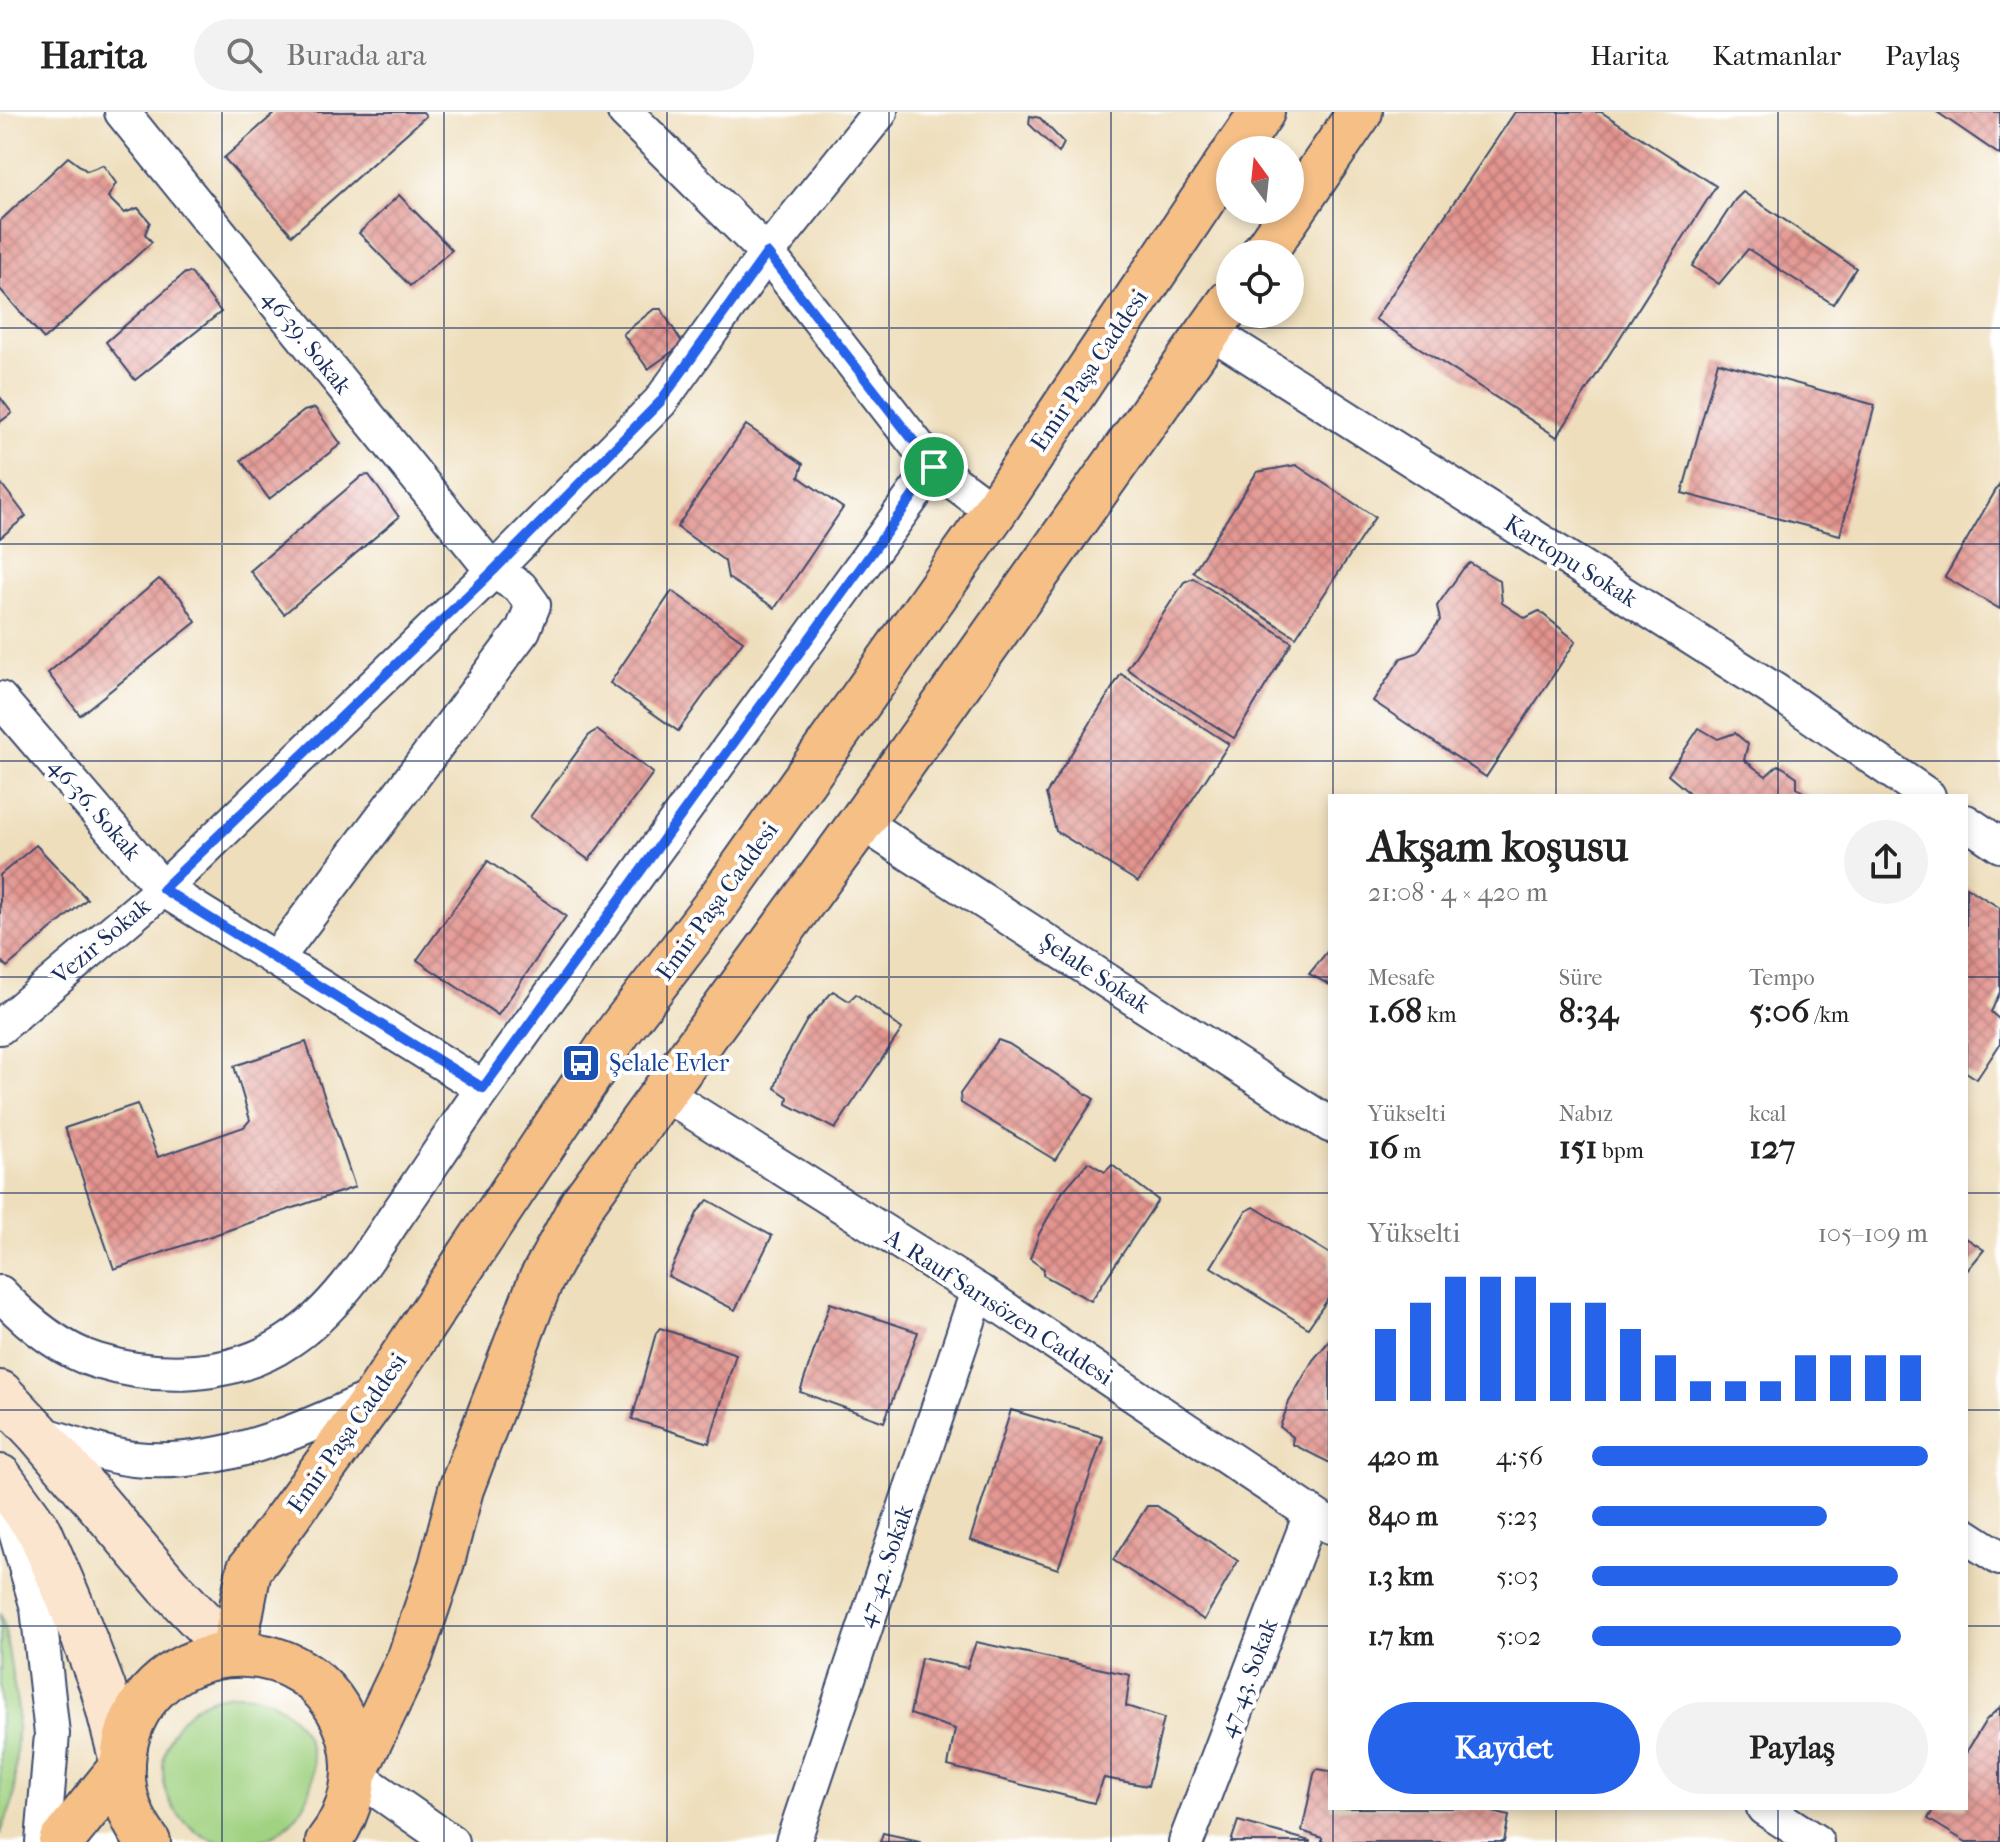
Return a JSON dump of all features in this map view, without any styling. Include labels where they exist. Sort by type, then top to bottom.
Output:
[{"type":"main road","points":[[1246,136],[1262,112]]},
{"type":"main road","points":[[1273,240],[1360,112]]},
{"type":"main road","name":"Emir Paşa Caddesi","points":[[233,1654],[249,1570],[376,1396],[619,1031],[715,906],[994,512],[1216,180]]},
{"type":"main road","points":[[354,1774],[410,1657],[441,1566],[461,1489],[540,1282],[582,1204],[861,822],[1216,322]]},
{"type":"main road","points":[[148,1842],[127,1802],[123,1765],[130,1727],[153,1691],[188,1665],[233,1654],[262,1656],[292,1667],[311,1679],[339,1712],[353,1752],[354,1774],[348,1806],[328,1842]]},
{"type":"main road","points":[[61,1842],[123,1765]]},
{"type":"street","name":"46-39. Sokak","points":[[122,112],[493,571],[520,587],[533,605],[523,630],[276,959]]},
{"type":"street","points":[[625,112],[767,253],[934,467],[994,512]]},
{"type":"street","name":"Vezir Sokak","points":[[0,1027],[163,889],[493,571],[660,402],[767,253],[880,112]]},
{"type":"street","name":"Kartopu Sokak","points":[[1238,328],[1925,794]]},
{"type":"street","points":[[0,1293],[57,1342],[96,1361],[146,1371],[193,1372],[228,1368],[286,1343],[315,1320],[364,1263],[483,1088],[934,467]]},
{"type":"street","name":"46-36. Sokak","points":[[0,699],[163,889],[483,1088]]},
{"type":"street","name":"Şelale Sokak","points":[[861,822],[1328,1124]]},
{"type":"street","points":[[1968,823],[2000,845]]},
{"type":"street","name":"A. Rauf Sarısözen Caddesi","points":[[663,1093],[978,1291],[1320,1520]]},
{"type":"street","name":"47-42. Sokak","points":[[793,1842],[978,1291]]},
{"type":"street","points":[[0,1393],[168,1586],[233,1654]]},
{"type":"street","points":[[38,1433],[133,1459],[196,1458],[253,1445],[315,1424],[376,1396]]},
{"type":"street","points":[[0,1477],[40,1532],[70,1602],[103,1688],[123,1765]]},
{"type":"street","points":[[0,1477],[38,1608],[52,1734],[43,1842]]},
{"type":"street","name":"47-43. Sokak","points":[[1186,1842],[1320,1520]]},
{"type":"street","points":[[1968,1537],[2000,1558]]},
{"type":"street","points":[[354,1774],[354,1842]]},
{"type":"street","points":[[354,1774],[451,1842]]},
{"type":"street","points":[[1767,1810],[1816,1842]]},
{"type":"green space","points":[[0,1613],[18,1710],[14,1799],[0,1835]]},
{"type":"green space","points":[[223,1695],[253,1695],[280,1706],[301,1727],[312,1754],[312,1784],[301,1811],[280,1832],[253,1843],[223,1843],[196,1832],[175,1811],[164,1784],[164,1754],[175,1727],[196,1706]]},
{"type":"building","points":[[276,112],[423,112],[426,116],[292,235],[224,158]]},
{"type":"building","points":[[1515,112],[1601,112],[1716,186],[1557,437],[1375,319]]},
{"type":"building","points":[[1937,112],[2000,112],[2000,155]]},
{"type":"building","points":[[1030,116],[1040,118],[1064,143],[1059,153],[1029,124]]},
{"type":"building","points":[[68,157],[87,171],[103,165],[116,183],[108,197],[124,213],[138,208],[150,222],[145,234],[152,242],[44,339],[0,289],[0,221]]},
{"type":"building","points":[[1743,192],[1856,268],[1833,304],[1748,249],[1719,284],[1692,266]]},
{"type":"building","points":[[399,195],[452,250],[410,286],[359,233]]},
{"type":"building","points":[[185,273],[191,273],[221,312],[135,380],[106,342]]},
{"type":"building","points":[[654,309],[661,309],[683,344],[648,369],[623,334]]},
{"type":"building","points":[[1718,362],[1875,405],[1840,535],[1682,493]]},
{"type":"building","points":[[0,397],[12,413],[0,422]]},
{"type":"building","points":[[315,408],[341,444],[269,499],[241,460],[304,411]]},
{"type":"building","points":[[746,425],[803,464],[799,477],[843,508],[775,608],[728,578],[725,561],[677,527]]},
{"type":"building","points":[[1296,465],[1375,517],[1296,637],[1193,572],[1257,472]]},
{"type":"building","points":[[369,475],[399,517],[284,614],[250,571],[362,476]]},
{"type":"building","points":[[0,482],[26,516],[0,538]]},
{"type":"building","points":[[2000,483],[2000,609],[1945,577]]},
{"type":"building","points":[[1470,563],[1500,581],[1502,603],[1525,618],[1539,611],[1576,641],[1486,777],[1373,701],[1401,658],[1417,653],[1440,620],[1437,606]]},
{"type":"building","points":[[1193,578],[1292,642],[1234,738],[1127,669],[1184,582]]},
{"type":"building","points":[[159,579],[180,597],[196,622],[80,715],[48,673]]},
{"type":"building","points":[[672,591],[743,641],[678,731],[610,683]]},
{"type":"building","points":[[1121,674],[1229,744],[1138,882],[1056,831],[1046,794]]},
{"type":"building","points":[[1699,728],[1718,739],[1735,733],[1748,744],[1744,760],[1766,776],[1778,765],[1784,768],[1797,777],[1797,788],[1806,794],[1691,794],[1668,775]]},
{"type":"building","points":[[597,730],[653,773],[589,860],[530,817],[590,734]]},
{"type":"building","points":[[36,845],[87,899],[7,967],[0,960],[0,875]]},
{"type":"building","points":[[488,861],[566,916],[498,1015],[417,960]]},
{"type":"building","points":[[1968,888],[2000,908],[2000,992],[1991,1012],[2000,1020],[2000,1044],[1977,1079],[1968,1073]]},
{"type":"building","points":[[1328,950],[1328,984],[1309,974]]},
{"type":"building","points":[[833,991],[849,1001],[856,994],[902,1029],[835,1129],[787,1104],[788,1097],[775,1088],[783,1063],[807,1020]]},
{"type":"building","points":[[998,1040],[1094,1099],[1055,1160],[961,1103],[960,1094]]},
{"type":"building","points":[[306,1042],[355,1187],[114,1269],[65,1128],[137,1104],[158,1157],[244,1127],[250,1120],[234,1066]]},
{"type":"building","points":[[1088,1162],[1105,1172],[1112,1165],[1158,1200],[1091,1301],[1043,1275],[1044,1269],[1030,1259],[1039,1234],[1063,1191]]},
{"type":"building","points":[[708,1200],[772,1236],[735,1310],[668,1276],[698,1211]]},
{"type":"building","points":[[1254,1207],[1328,1253],[1328,1299],[1308,1328],[1211,1267],[1246,1211]]},
{"type":"building","points":[[1968,1239],[1984,1250],[1968,1270]]},
{"type":"building","points":[[830,1303],[918,1332],[884,1422],[800,1392]]},
{"type":"building","points":[[660,1328],[736,1354],[709,1443],[632,1419]]},
{"type":"building","points":[[1328,1342],[1328,1462],[1292,1444],[1293,1437],[1280,1427],[1289,1402],[1313,1360]]},
{"type":"building","points":[[1011,1410],[1103,1437],[1058,1569],[970,1540]]},
{"type":"building","points":[[1147,1506],[1157,1506],[1238,1561],[1204,1620],[1113,1560]]},
{"type":"building","points":[[976,1642],[1130,1675],[1126,1706],[1164,1718],[1148,1786],[1104,1778],[1094,1803],[948,1766],[955,1729],[910,1714],[921,1658],[967,1668]]},
{"type":"building","points":[[2000,1707],[2000,1842],[1966,1842],[1928,1819],[1933,1810],[1968,1810],[1968,1750],[1986,1720]]},
{"type":"building","points":[[1317,1769],[1328,1771],[1328,1810],[1485,1810],[1509,1816],[1504,1842],[1322,1842],[1322,1838],[1302,1831]]},
{"type":"building","points":[[1238,1821],[1310,1841],[1310,1842],[1231,1842]]},
{"type":"building","points":[[883,1833],[920,1841],[920,1842],[880,1842]]},
{"type":"place","name":"Şelale Evler","points":[[581,1063]]},
{"type":"route","points":[[767,253],[934,467],[483,1088],[163,889],[493,571],[660,402],[767,253]]}]
